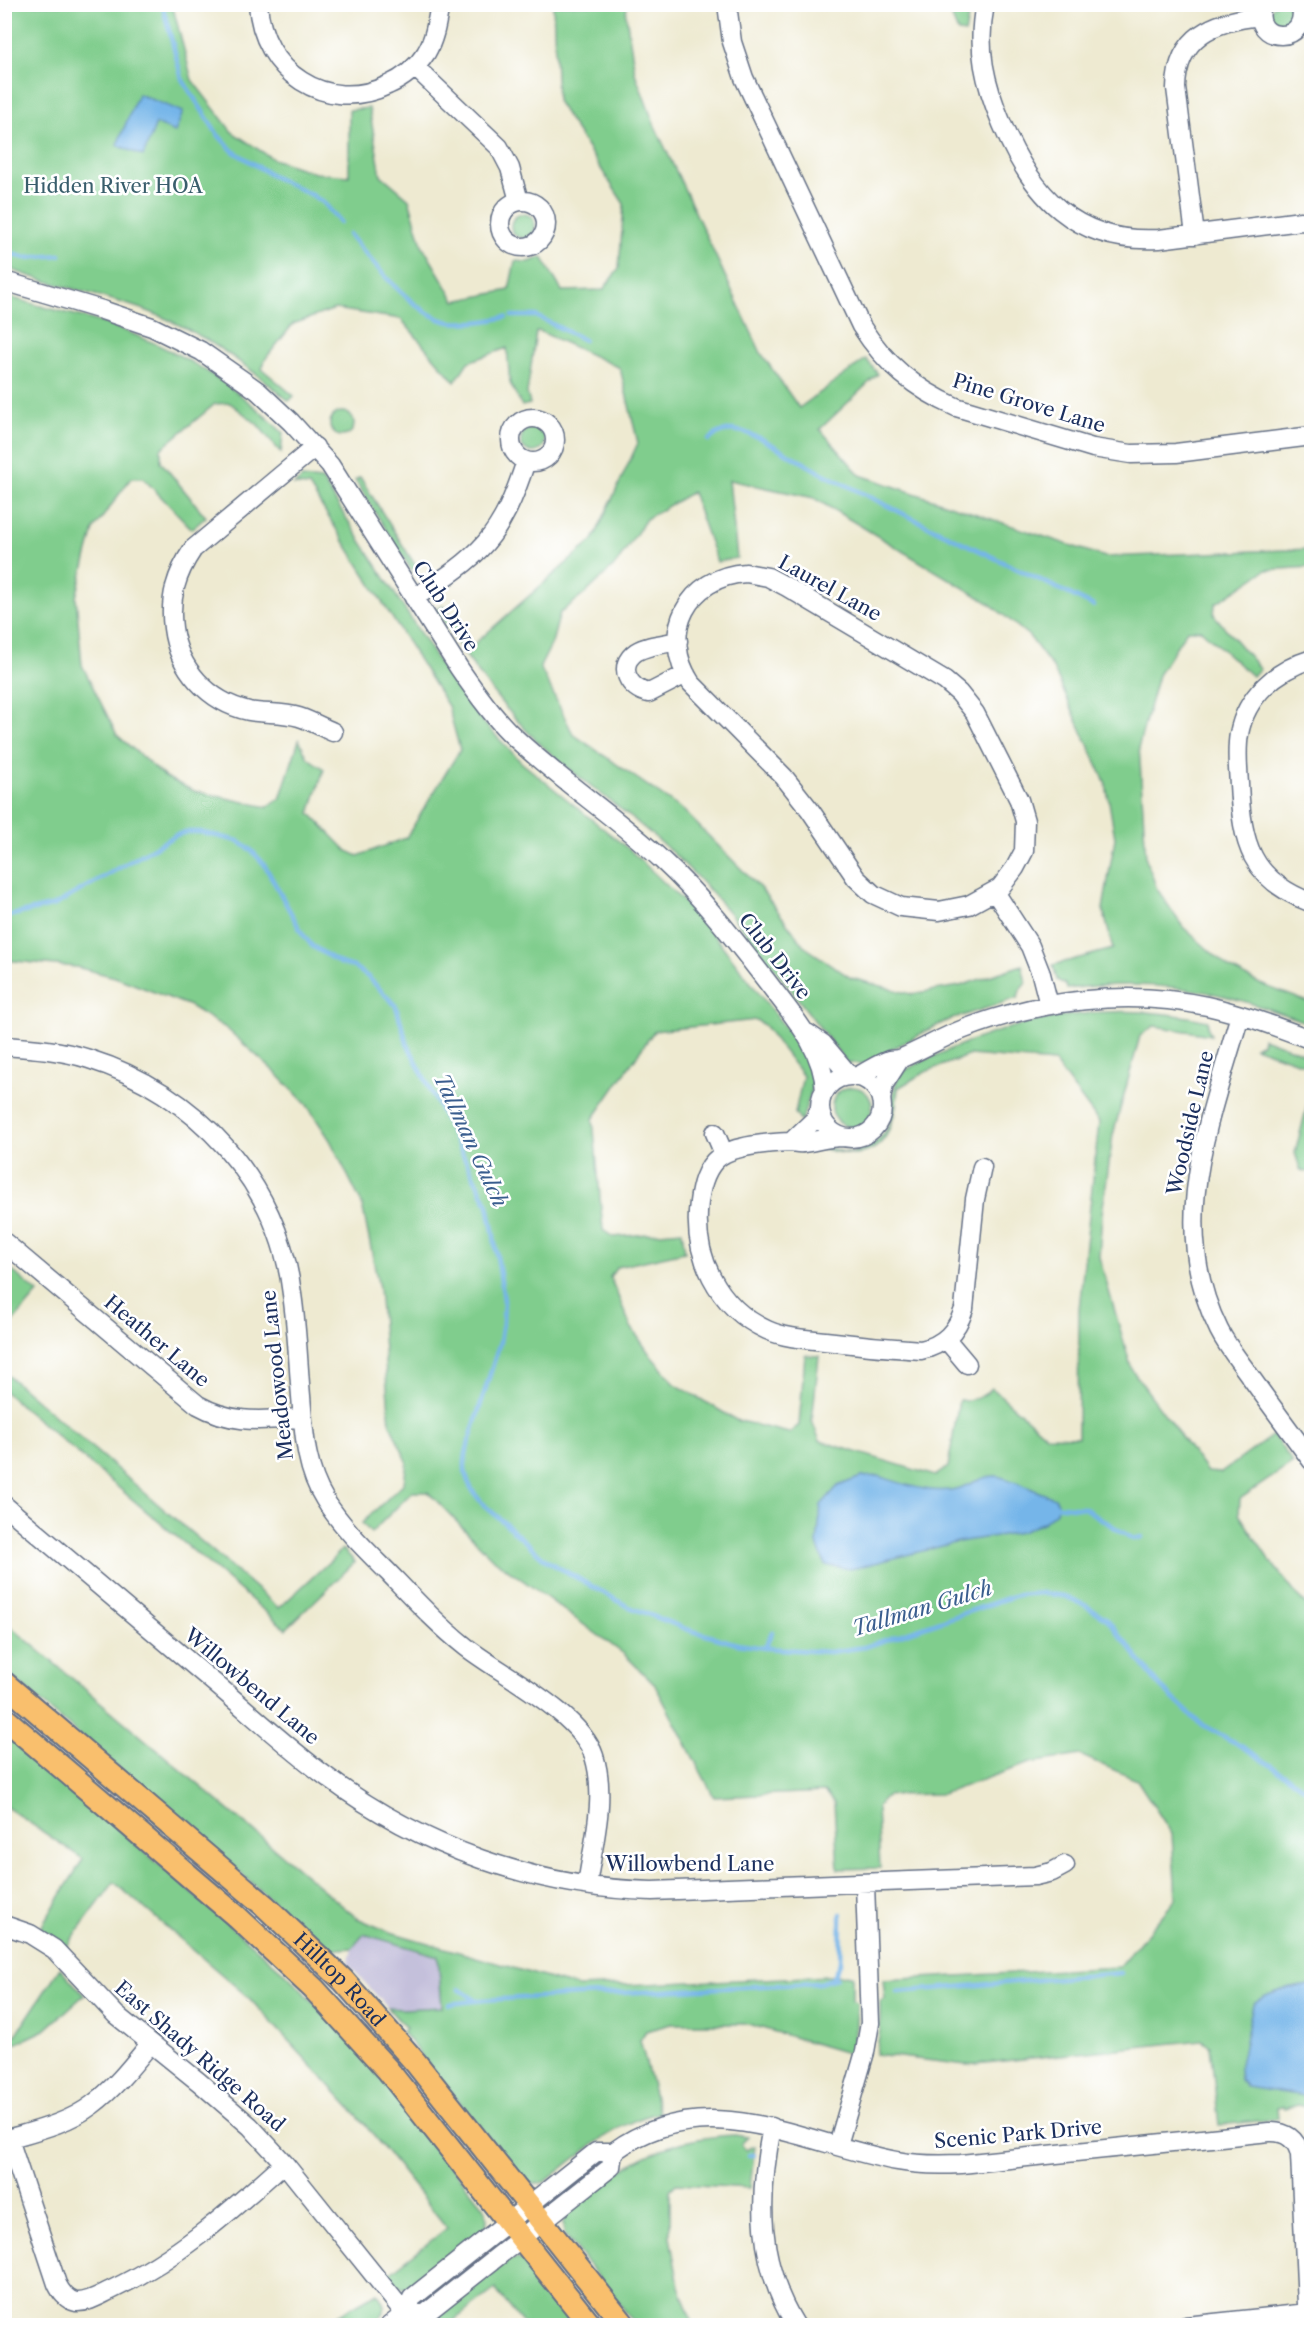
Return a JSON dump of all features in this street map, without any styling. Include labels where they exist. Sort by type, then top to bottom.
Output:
[{"type":"main road","name":"Hilltop Road","points":[[4,1683],[266,1906],[320,1956],[394,2037],[625,2325]]},
{"type":"main road","name":"Hilltop Road","points":[[4,1718],[236,1916],[298,1972],[379,2060],[591,2325]]},
{"type":"street","points":[[258,4],[261,32],[268,47],[285,68],[313,88],[344,95],[369,93],[399,80],[415,67],[431,43],[440,4]]},
{"type":"street","name":"Pine Grove Lane","points":[[727,4],[732,42],[744,78],[861,326],[881,354],[910,381],[931,396],[956,407],[1111,451],[1143,454],[1176,453],[1311,436]]},
{"type":"street","points":[[985,4],[981,49],[987,87],[1016,157],[1037,188],[1064,213],[1105,233],[1148,240],[1291,222],[1311,223]]},
{"type":"street","points":[[1195,235],[1176,88],[1178,65],[1188,47],[1209,29],[1228,20],[1261,10],[1265,28],[1270,33],[1283,36],[1290,34],[1300,25],[1302,19],[1300,4]]},
{"type":"street","points":[[415,67],[499,147],[510,168],[519,201]]},
{"type":"street","name":"Club Drive","points":[[4,281],[112,313],[152,327],[187,344],[258,391],[315,447],[342,483],[459,668],[501,723],[537,758],[645,845],[689,887],[723,925],[805,1032],[824,1076],[822,1100]]},
{"type":"street","points":[[315,447],[193,549],[181,568],[171,605],[176,645],[183,663],[195,680],[207,690],[226,703],[248,711],[298,717],[333,732]]},
{"type":"street","points":[[414,598],[469,561],[488,542],[508,510],[526,461]]},
{"type":"street","name":"Laurel Lane","points":[[733,574],[759,574],[787,586],[945,681],[959,693],[975,713],[1019,800],[1026,832],[1024,851],[1015,868],[995,892],[969,905],[939,911],[901,907],[873,894],[856,878],[816,818],[784,777],[691,683],[686,674],[680,658],[678,641],[687,604],[703,587],[712,581],[733,574]]},
{"type":"street","points":[[678,641],[633,654],[627,664],[627,676],[636,689],[649,693],[686,674]]},
{"type":"street","points":[[1311,659],[1275,677],[1256,696],[1241,725],[1237,755],[1241,822],[1245,841],[1252,857],[1279,885],[1311,903]]},
{"type":"street","points":[[995,892],[1030,946],[1039,967],[1048,1005]]},
{"type":"street","points":[[790,1142],[814,1120],[822,1100],[836,1080],[853,1077],[889,1060],[900,1059],[945,1037],[997,1017],[1048,1005],[1089,1000],[1156,999],[1205,1006],[1240,1015],[1311,1040]]},
{"type":"street","name":"Woodside Lane","points":[[1240,1015],[1196,1182],[1193,1211],[1196,1253],[1205,1296],[1220,1331],[1311,1461]]},
{"type":"street","name":"Club Drive","points":[[805,1032],[823,1044],[853,1077]]},
{"type":"street","name":"Meadowood Lane","points":[[4,1046],[63,1052],[108,1065],[136,1077],[170,1096],[230,1151],[262,1200],[286,1262],[293,1295],[302,1418],[308,1461],[317,1487],[353,1537],[445,1629],[466,1647],[563,1714],[585,1739],[594,1756],[599,1793],[587,1885]]},
{"type":"street","points":[[900,1059],[884,1084],[881,1114],[875,1126],[857,1137],[824,1137],[801,1144],[790,1142],[742,1148],[724,1154],[711,1164],[701,1186],[698,1234],[704,1262],[712,1279],[726,1299],[743,1315],[780,1335],[846,1344],[921,1350],[930,1348],[946,1339],[958,1325],[964,1309],[975,1199],[982,1167]]},
{"type":"street","points":[[853,1077],[872,1085],[881,1100]]},
{"type":"street","points":[[822,1100],[823,1119],[829,1129],[843,1137]]},
{"type":"street","points":[[715,1133],[724,1154]]},
{"type":"street","name":"Heather Lane","points":[[4,1242],[198,1405],[216,1414],[240,1421],[302,1418]]},
{"type":"street","points":[[946,1339],[967,1364]]},
{"type":"street","name":"Willowbend Lane","points":[[4,1505],[308,1762],[352,1795],[402,1825],[476,1857],[543,1877],[587,1885],[633,1890],[675,1891],[1035,1876],[1052,1872],[1065,1865]]},
{"type":"street","points":[[838,2145],[866,2052],[869,2033],[865,1884]]},
{"type":"street","name":"East Shady Ridge Road","points":[[4,1925],[30,1934],[54,1949],[112,2011],[233,2110],[284,2163],[411,2319]]},
{"type":"street","points":[[150,2044],[121,2080],[91,2106],[61,2122],[7,2140],[57,2284],[68,2308],[91,2300],[169,2259],[215,2225],[284,2163]]},
{"type":"street","name":"Scenic Park Drive","points":[[536,2214],[596,2152],[613,2152],[653,2131],[691,2122],[729,2120],[772,2127],[900,2161],[946,2165],[1269,2132],[1297,2132],[1308,2319]]},
{"type":"street","points":[[772,2127],[763,2180],[764,2236],[776,2284],[796,2325]]},
{"type":"street","points":[[389,2325],[425,2314],[515,2230],[536,2214]]},
{"type":"street","points":[[1186,2325],[1308,2319]]},
{"type":"shaded area","points":[[364,1934],[438,1956],[442,2007],[388,2008],[348,1964],[352,1948]]},
{"type":"green space","points":[[1282,3],[1290,7],[1294,15],[1290,23],[1282,27],[1274,23],[1270,15],[1274,7]]},
{"type":"green space","name":"Hidden River HOA","points":[[172,4],[192,80],[232,132],[273,159],[315,173],[349,176],[349,110],[369,108],[381,175],[409,199],[422,245],[455,301],[509,290],[515,261],[529,262],[542,257],[562,291],[603,290],[619,268],[624,204],[557,101],[553,5],[627,5],[626,15],[635,73],[654,124],[761,353],[799,408],[866,359],[878,374],[820,429],[860,475],[1105,557],[1311,549],[1311,567],[1266,570],[1215,604],[1214,615],[1260,669],[1252,676],[1201,630],[1187,630],[1158,675],[1139,745],[1146,859],[1157,889],[1183,927],[1229,968],[1260,984],[1311,1003],[1311,1024],[1212,993],[1171,987],[1129,985],[1067,989],[1066,985],[1057,980],[1053,965],[1113,949],[1103,909],[1115,838],[1106,784],[1053,668],[1029,636],[989,603],[814,498],[729,480],[737,558],[717,562],[692,492],[646,519],[617,563],[586,593],[560,613],[552,643],[540,667],[573,734],[684,811],[761,889],[805,947],[851,978],[911,994],[960,986],[1022,965],[1026,983],[1020,990],[1018,998],[946,1021],[867,1064],[847,1063],[766,958],[702,882],[645,829],[574,773],[524,728],[496,696],[436,609],[443,606],[472,646],[593,540],[638,443],[620,368],[539,331],[536,332],[527,393],[530,404],[522,406],[510,383],[507,348],[468,362],[455,382],[401,319],[335,309],[293,324],[266,358],[262,369],[294,396],[289,401],[223,350],[169,320],[132,306],[40,280],[5,267],[5,18],[17,5]]},
{"type":"green space","points":[[956,5],[971,5],[965,33],[958,32],[952,18]]},
{"type":"green space","points":[[523,214],[532,217],[535,226],[532,235],[523,238],[514,235],[511,226],[514,217]]},
{"type":"green space","points":[[4,295],[106,324],[132,333],[179,355],[243,397],[283,433],[281,453],[257,424],[230,403],[215,404],[161,449],[161,462],[206,517],[192,529],[143,478],[131,478],[94,529],[76,597],[82,665],[117,735],[165,777],[194,791],[267,807],[280,799],[299,740],[308,758],[324,769],[310,813],[347,851],[358,856],[406,838],[460,750],[448,706],[309,486],[294,485],[302,478],[322,480],[454,686],[483,722],[522,763],[631,851],[683,901],[717,939],[812,1062],[814,1081],[801,1122],[795,1113],[803,1076],[764,1025],[756,1020],[654,1031],[593,1119],[603,1230],[613,1237],[682,1231],[685,1252],[617,1267],[610,1277],[631,1327],[651,1356],[675,1384],[736,1420],[789,1433],[799,1425],[805,1355],[819,1356],[812,1421],[820,1441],[935,1476],[948,1467],[959,1400],[977,1398],[992,1388],[1047,1436],[1078,1437],[1079,1309],[1099,1122],[1054,1062],[970,1055],[925,1072],[898,1088],[891,1126],[879,1145],[857,1154],[819,1148],[826,1147],[851,1152],[862,1150],[872,1144],[881,1137],[889,1125],[895,1085],[903,1072],[975,1039],[1040,1020],[1107,1012],[1175,1015],[1208,1021],[1211,1035],[1154,1026],[1140,1036],[1113,1135],[1102,1214],[1099,1257],[1132,1370],[1207,1472],[1221,1473],[1273,1435],[1293,1463],[1240,1499],[1239,1514],[1268,1558],[1311,1610],[1311,2108],[1298,2105],[1284,2109],[1283,2107],[1277,2108],[1278,2119],[1219,2125],[1210,2046],[1202,2040],[966,2065],[876,2054],[880,2030],[880,2002],[885,1999],[883,1980],[1119,1967],[1176,1899],[1172,1834],[1137,1780],[1080,1755],[1030,1763],[942,1794],[887,1795],[877,1807],[880,1868],[838,1869],[834,1803],[824,1792],[714,1797],[655,1685],[624,1654],[491,1557],[428,1492],[412,1492],[371,1533],[362,1523],[404,1483],[407,1461],[390,1424],[379,1288],[362,1204],[330,1140],[307,1105],[276,1073],[226,1028],[190,1006],[115,977],[76,967],[5,960]]},
{"type":"green space","points":[[337,412],[347,412],[354,419],[354,429],[347,436],[337,436],[330,429],[330,419]]},
{"type":"green space","points":[[533,428],[542,431],[545,440],[542,449],[533,452],[524,449],[521,440],[524,431]]},
{"type":"green space","points":[[360,477],[417,568],[412,571],[355,480]]},
{"type":"green space","points":[[1263,1038],[1311,1056],[1311,1067],[1255,1047],[1262,1043]]},
{"type":"green space","points":[[852,1087],[860,1088],[866,1093],[871,1099],[871,1115],[866,1121],[860,1126],[852,1127],[844,1126],[838,1121],[833,1115],[832,1107],[833,1099],[838,1093],[844,1088]]},
{"type":"green space","points":[[1311,1091],[1311,1172],[1301,1171],[1295,1153]]},
{"type":"green space","points":[[8,1267],[38,1293],[5,1331],[5,1271]]},
{"type":"green space","points":[[5,1373],[279,1608],[343,1549],[355,1562],[286,1629],[5,1392]]},
{"type":"green space","points":[[4,1621],[357,1918],[387,1931],[578,1987],[852,1975],[852,2001],[857,2002],[856,2027],[851,2054],[748,2024],[671,2024],[646,2031],[640,2040],[659,2113],[643,2117],[613,2132],[545,2182],[536,2184],[525,2182],[402,2032],[406,2028],[388,2008],[442,2007],[438,1956],[364,1934],[352,1948],[327,1950],[5,1671]]},
{"type":"green space","points":[[4,1730],[295,1982],[368,2062],[486,2210],[487,2221],[482,2232],[412,2288],[398,2286],[387,2275],[447,2228],[358,2116],[249,1998],[114,1882],[66,1947],[40,1929],[83,1859],[5,1806]]},
{"type":"green space","points":[[60,1968],[84,1995],[45,2030],[5,2049],[5,2032],[16,2035]]},
{"type":"green space","points":[[735,2135],[748,2137],[741,2144],[746,2150],[755,2146],[750,2188],[676,2184],[670,2190],[670,2237],[679,2286],[693,2325],[637,2326],[565,2235],[563,2222],[565,2215],[569,2209],[608,2179],[664,2148],[709,2137]]},
{"type":"green space","points":[[517,2258],[527,2262],[578,2325],[524,2325],[495,2289],[448,2325],[432,2326],[433,2318],[506,2261]]},
{"type":"green space","points":[[377,2293],[384,2305],[383,2314],[378,2320],[355,2325],[320,2325]]},
{"type":"water","points":[[138,94],[183,112],[175,132],[156,124],[143,156],[117,145]]},
{"type":"water","points":[[878,1476],[919,1488],[939,1491],[960,1488],[995,1476],[1055,1498],[1058,1503],[1056,1512],[1044,1522],[1021,1532],[958,1542],[851,1569],[825,1565],[817,1544],[821,1505],[838,1486],[861,1477]]},
{"type":"water","points":[[1311,1985],[1311,2097],[1246,2087],[1240,2080],[1239,2069],[1253,2004],[1272,1993]]},
{"type":"waterway","points":[[162,4],[182,79],[218,135],[233,151],[276,178],[324,203],[340,222]]},
{"type":"waterway","points":[[349,234],[395,286],[423,310],[437,318],[464,323],[506,317]]},
{"type":"waterway","points":[[4,252],[26,258],[60,255]]},
{"type":"waterway","points":[[512,316],[536,316],[584,340]]},
{"type":"waterway","points":[[709,440],[718,433],[732,430],[762,439],[820,472],[1094,606]]},
{"type":"waterway","name":"Tallman Gulch","points":[[4,917],[55,905],[176,835],[200,832],[238,841],[251,850],[264,864],[302,933],[312,946],[340,963],[354,967],[368,977],[396,1006],[407,1043],[488,1205],[504,1300],[500,1342],[467,1451],[466,1474],[471,1488],[482,1503],[547,1561],[627,1606],[686,1629],[737,1644],[765,1648],[830,1652],[865,1647],[1017,1595],[1041,1593],[1064,1596],[1085,1605],[1107,1619],[1160,1686],[1198,1722],[1246,1749],[1312,1793]]},
{"type":"waterway","points":[[1052,1505],[1084,1508],[1133,1539],[1142,1537]]},
{"type":"waterway","points":[[765,1648],[772,1632]]},
{"type":"waterway","points":[[833,1977],[840,1963],[841,1914]]},
{"type":"waterway","points":[[897,1992],[1121,1973]]},
{"type":"waterway","points":[[449,2004],[482,2000],[819,1983],[836,1978]]},
{"type":"waterway","points":[[459,1989],[477,2001]]},
{"type":"waterway","points":[[749,2155],[754,2155]]}]
